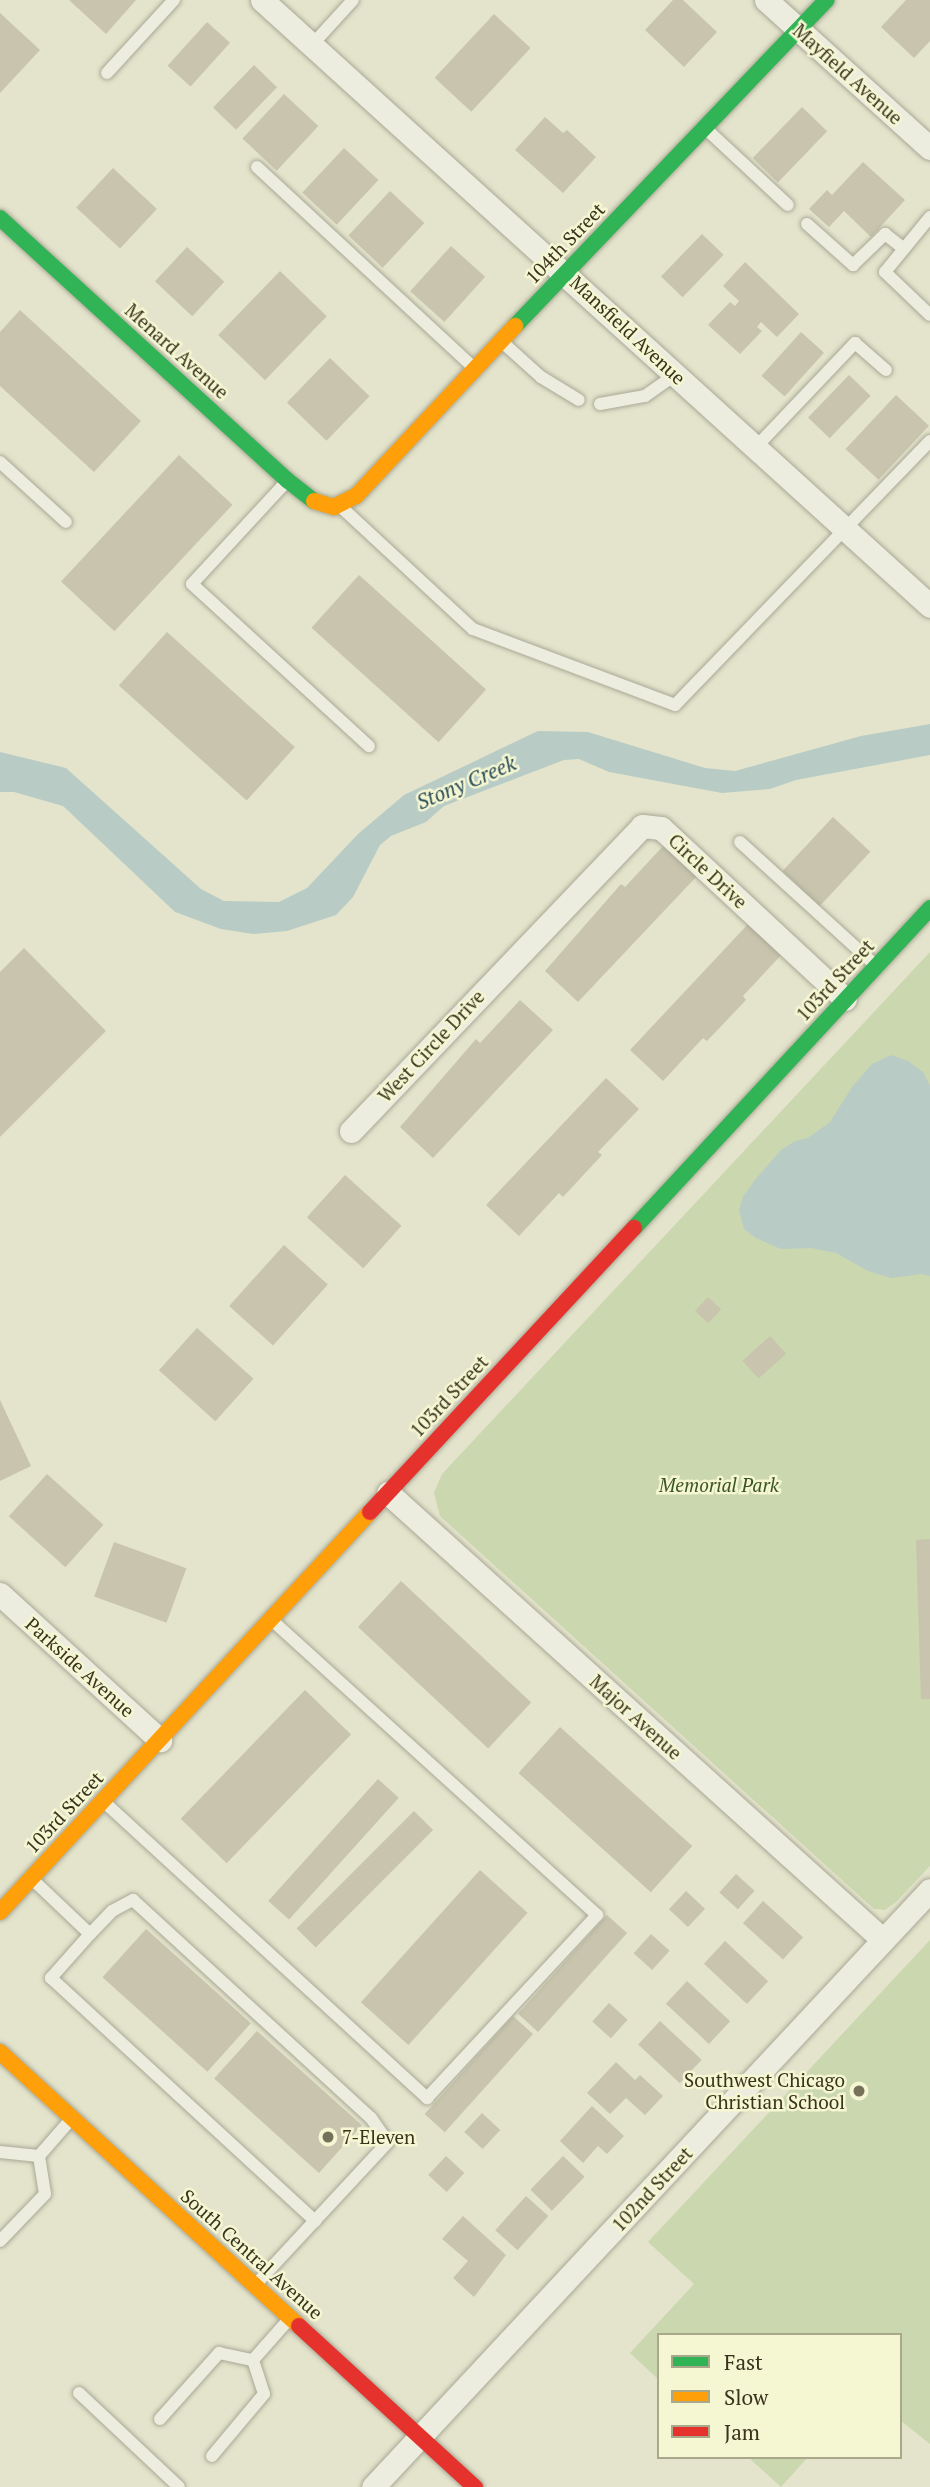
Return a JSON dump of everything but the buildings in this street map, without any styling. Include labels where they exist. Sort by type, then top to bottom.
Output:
[{"type":"street","name":"Mansfield Avenue","points":[[262,0],[565,272],[930,606]]},
{"type":"street","name":"Mayfield Avenue","points":[[766,0],[930,148]]},
{"type":"street","name":"104th Street","points":[[335,506],[356,496],[565,272],[827,0]]},
{"type":"street","name":"Menard Avenue","points":[[0,218],[287,480],[317,503],[335,506]]},
{"type":"street","name":"Circle Drive","points":[[510,961],[642,826],[661,828],[845,999]]},
{"type":"street","name":"103rd Street","points":[[0,1912],[930,908]]},
{"type":"street","name":"West Circle Drive","points":[[351,1131],[510,961]]},
{"type":"street","name":"Major Avenue","points":[[388,1493],[883,1940]]},
{"type":"street","name":"Parkside Avenue","points":[[0,1594],[160,1740]]},
{"type":"street","name":"102nd Street","points":[[373,2487],[930,1890]]},
{"type":"street","name":"South Central Avenue","points":[[0,2052],[475,2487]]},
{"type":"lane","points":[[107,73],[174,0]]},
{"type":"lane","points":[[311,46],[353,0]]},
{"type":"lane","points":[[705,128],[788,205]]},
{"type":"lane","points":[[257,167],[475,369]]},
{"type":"lane","points":[[930,217],[885,272],[930,314]]},
{"type":"lane","points":[[807,224],[853,265],[885,234],[904,249]]},
{"type":"lane","points":[[501,341],[541,377],[579,400]]},
{"type":"lane","points":[[756,447],[855,343],[886,370]]},
{"type":"lane","points":[[600,404],[645,396],[676,374]]},
{"type":"lane","points":[[335,506],[473,629],[675,705],[930,441]]},
{"type":"lane","points":[[0,462],[66,522]]},
{"type":"lane","points":[[287,480],[192,584],[369,746]]},
{"type":"lane","points":[[740,842],[877,967]]},
{"type":"lane","points":[[103,1801],[427,2098],[597,1915],[271,1619]]},
{"type":"lane","points":[[31,1878],[90,1934]]},
{"type":"lane","points":[[255,2286],[388,2142],[371,2119],[132,1900],[112,1911],[51,1978],[315,2221]]},
{"type":"lane","points":[[0,2241],[45,2194],[39,2156],[72,2118]]},
{"type":"lane","points":[[0,2152],[39,2156]]},
{"type":"lane","points":[[253,2360],[290,2318]]},
{"type":"lane","points":[[160,2419],[219,2353],[253,2360]]},
{"type":"lane","points":[[212,2456],[264,2394],[253,2360]]},
{"type":"lane","points":[[79,2393],[179,2487]]},
{"type":"green space","name":"Memorial Park","points":[[930,952],[930,1866],[885,1910],[874,1909],[440,1516],[434,1493],[442,1474]]},
{"type":"green space","name":"Southwest Chicago Christian School","points":[[930,1940],[930,2444],[902,2422],[902,2333],[657,2333],[657,2378],[630,2353],[694,2284],[648,2242]]},
{"type":"green space","points":[[750,2459],[806,2459],[781,2487]]},
{"type":"water","name":"Stony Creek","points":[[930,724],[930,755],[796,780],[770,789],[722,793],[609,772],[579,759],[564,760],[444,806],[426,822],[391,836],[380,845],[353,897],[336,915],[287,931],[253,934],[221,929],[175,912],[63,806],[14,792],[0,792],[0,752],[66,768],[201,889],[224,901],[279,902],[307,888],[358,834],[404,795],[538,731],[588,732],[705,768],[735,771],[861,736]]},
{"type":"water","points":[[891,1055],[908,1061],[923,1072],[930,1086],[930,1276],[922,1274],[891,1278],[868,1271],[836,1253],[811,1248],[781,1249],[756,1238],[744,1229],[739,1210],[743,1197],[754,1181],[781,1150],[795,1141],[808,1138],[830,1122],[852,1087],[872,1064]]},
{"type":"traffic: fast","points":[[515,326],[827,0]]},
{"type":"traffic: fast","points":[[0,218],[287,480],[314,501]]},
{"type":"traffic: fast","points":[[634,1228],[930,908]]},
{"type":"traffic: slow","points":[[314,501],[334,507],[356,496],[515,326]]},
{"type":"traffic: slow","points":[[0,1912],[370,1512]]},
{"type":"traffic: slow","points":[[0,2052],[299,2326]]},
{"type":"traffic: jam","points":[[370,1512],[634,1228]]},
{"type":"traffic: jam","points":[[299,2326],[475,2487]]},
{"type":"place","name":"Southwest Chicago Christian School","points":[[859,2091]]},
{"type":"place","name":"7-Eleven","points":[[328,2137]]}]
